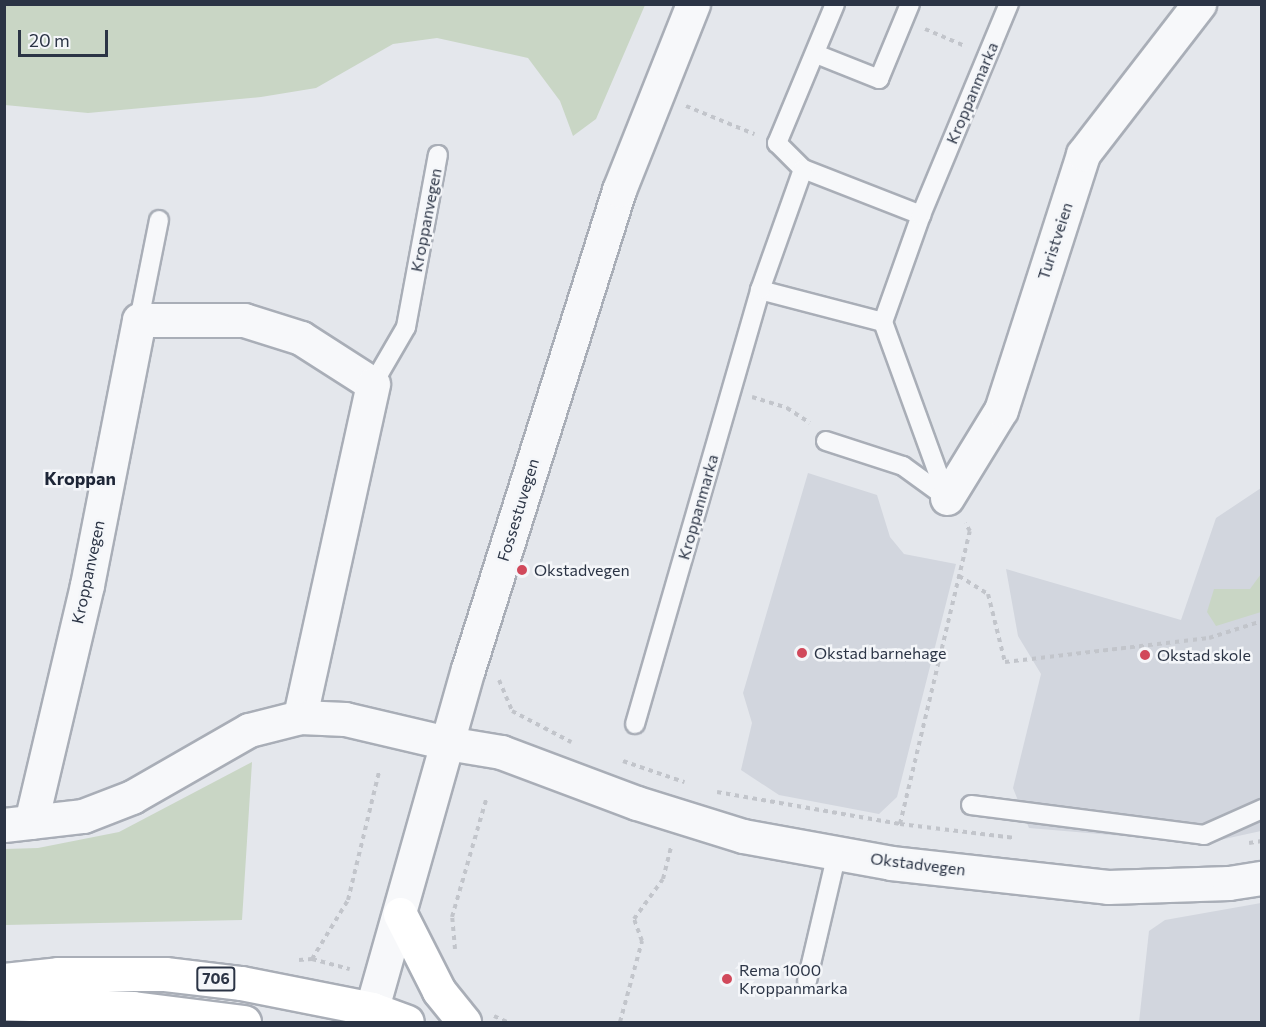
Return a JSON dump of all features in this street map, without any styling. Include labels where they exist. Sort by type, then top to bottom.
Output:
[{"type":"main road","points":[[400,914],[439,991],[464,1023]]},
{"type":"main road","name":"706","points":[[4,980],[58,974],[165,974],[241,983],[370,1016]]},
{"type":"main road","name":"706","points":[[4,1004],[134,1008],[244,1023]]},
{"type":"main road","points":[[370,1016],[407,1023]]},
{"type":"street","name":"Fossestuvegen","points":[[370,1016],[447,743],[618,190],[693,4]]},
{"type":"street","name":"Turistveien","points":[[947,498],[1001,410],[1083,154],[1199,4]]},
{"type":"street","name":"Kroppanvegen","points":[[139,320],[87,585],[18,823],[83,816],[122,801],[249,730],[300,717],[345,719],[447,743]]},
{"type":"street","points":[[139,320],[244,320],[301,338],[372,384]]},
{"type":"street","name":"Kroppanvegen","points":[[300,717],[372,384]]},
{"type":"street","name":"Okstadvegen","points":[[447,743],[501,752],[637,803],[743,836],[837,853],[1108,887],[1229,883],[1262,878]]},
{"type":"lane","points":[[836,4],[777,143],[803,169],[921,215]]},
{"type":"lane","name":"Kroppanmarka","points":[[883,322],[921,215],[1009,4]]},
{"type":"lane","points":[[816,54],[879,79],[907,12]]},
{"type":"lane","name":"Kroppanvegen","points":[[372,384],[405,327],[438,155]]},
{"type":"lane","name":"Kroppanmarka","points":[[635,724],[760,290],[803,169]]},
{"type":"lane","name":"Kroppanvegen","points":[[139,320],[159,220]]},
{"type":"lane","points":[[760,290],[883,322],[947,498]]},
{"type":"lane","points":[[826,441],[903,466],[947,498]]},
{"type":"lane","points":[[971,805],[1204,835],[1262,809]]},
{"type":"lane","points":[[807,981],[837,853]]},
{"type":"path","points":[[907,12],[988,55]]},
{"type":"path","points":[[686,106],[777,143]]},
{"type":"path","points":[[731,390],[787,408],[822,431],[826,441]]},
{"type":"path","points":[[900,824],[970,531],[947,498]]},
{"type":"path","points":[[959,576],[988,594],[1005,662],[1209,638],[1262,621]]},
{"type":"path","points":[[499,679],[512,711],[580,747]]},
{"type":"path","points":[[614,758],[693,784]]},
{"type":"path","points":[[312,959],[348,900],[379,772]]},
{"type":"path","points":[[715,792],[900,824],[1020,838]]},
{"type":"path","points":[[456,960],[452,917],[486,800]]},
{"type":"path","points":[[1240,845],[1262,841]]},
{"type":"path","points":[[620,1023],[642,940],[634,919],[663,879],[672,843]]},
{"type":"shaded area","points":[[808,473],[877,495],[890,537],[904,554],[956,564],[897,797],[879,814],[779,795],[741,770],[752,723],[743,693]]},
{"type":"shaded area","name":"Okstad skole","points":[[1261,488],[1261,831],[1206,843],[1029,828],[1013,788],[1041,674],[1018,636],[1006,569],[1181,620],[1216,518]]},
{"type":"shaded area","points":[[1261,903],[1261,1022],[1139,1022],[1149,931],[1165,920]]},
{"type":"green space","points":[[4,5],[645,5],[596,119],[573,136],[560,101],[528,58],[437,38],[393,44],[316,88],[261,97],[88,113],[5,105]]},
{"type":"green space","points":[[1261,574],[1261,612],[1216,626],[1207,612],[1214,589],[1250,589]]},
{"type":"green space","points":[[252,762],[242,920],[5,925],[5,849],[38,848],[119,832]]},
{"type":"place","name":"Okstadvegen","points":[[522,570]]},
{"type":"place","name":"Okstad barnehage","points":[[802,653]]},
{"type":"place","name":"Okstad skole","points":[[1145,655]]},
{"type":"place","name":"Rema 1000 Kroppanmarka","points":[[727,979]]},
{"type":"district","name":"Kroppan","points":[[80,478]]}]
